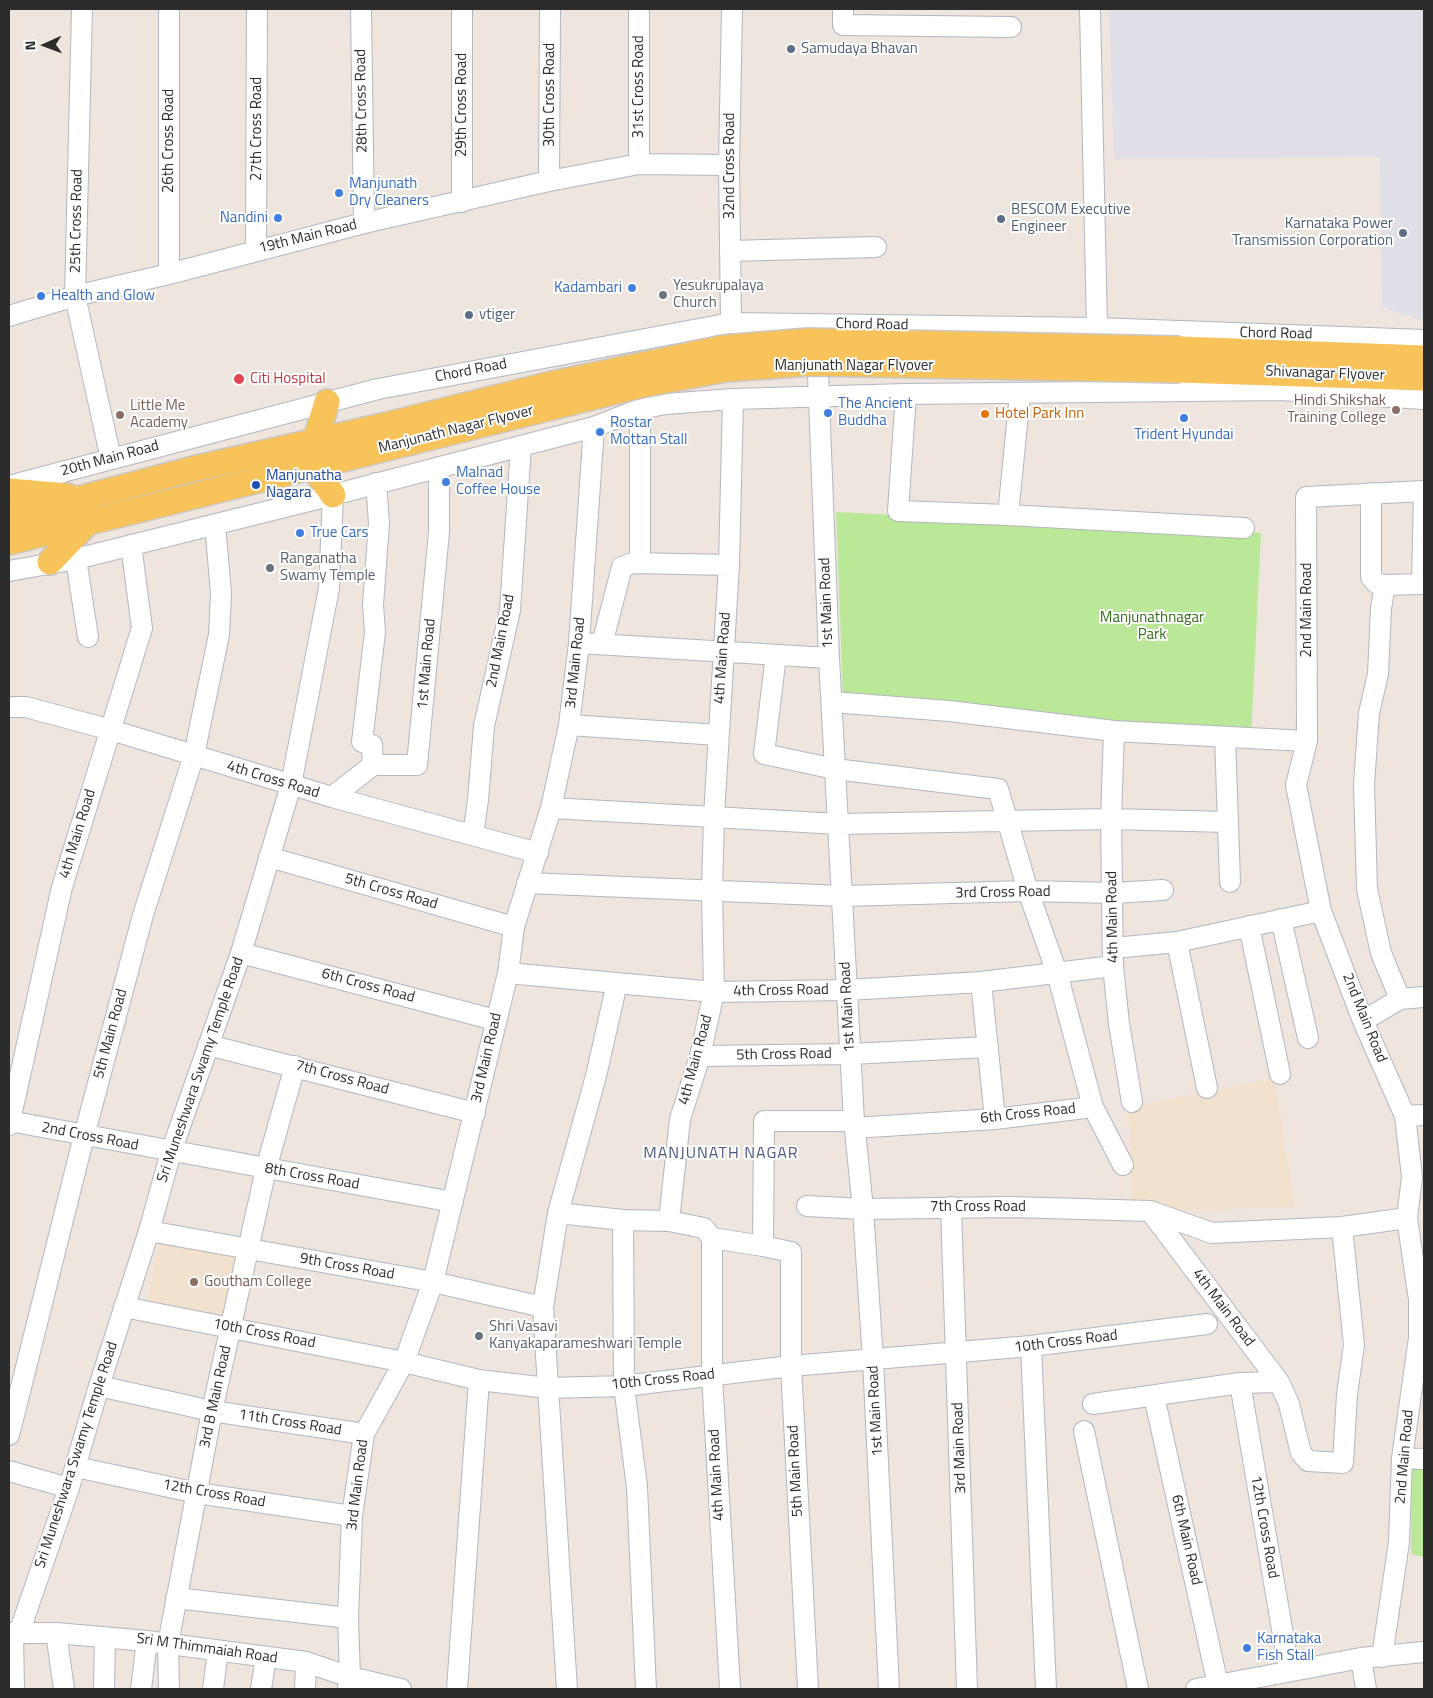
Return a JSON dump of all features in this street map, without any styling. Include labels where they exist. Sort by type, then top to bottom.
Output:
[{"type":"main road","name":"Manjunath Nagar Flyover","points":[[314,454],[389,436],[552,384],[723,348],[818,341],[1180,360],[1226,352]]},
{"type":"main road","name":"Shivanagar Flyover","points":[[1226,352],[1423,368]]},
{"type":"main road","points":[[327,402],[314,454],[333,495]]},
{"type":"main road","points":[[9,517],[87,509],[314,454]]},
{"type":"main road","points":[[9,491],[87,509]]},
{"type":"main road","points":[[9,542],[87,509]]},
{"type":"main road","points":[[50,562],[87,509]]},
{"type":"street","name":"25th Cross Road","points":[[82,9],[75,296],[111,459]]},
{"type":"street","name":"26th Cross Road","points":[[169,9],[170,274]]},
{"type":"street","name":"27th Cross Road","points":[[256,250],[257,9]]},
{"type":"street","name":"28th Cross Road","points":[[361,9],[364,223]]},
{"type":"street","name":"29th Cross Road","points":[[462,9],[462,202]]},
{"type":"street","name":"30th Cross Road","points":[[549,181],[550,9]]},
{"type":"street","name":"31st Cross Road","points":[[638,9],[639,164]]},
{"type":"street","name":"32nd Cross Road","points":[[731,323],[729,165],[732,9]]},
{"type":"street","points":[[842,9],[843,25],[1011,27]]},
{"type":"street","points":[[1090,9],[1097,328]]},
{"type":"street","name":"19th Main Road","points":[[9,316],[75,296],[170,274],[256,250],[364,223],[549,181],[639,164],[729,165]]},
{"type":"street","points":[[730,251],[876,247]]},
{"type":"street","name":"Chord Road","points":[[327,402],[378,389],[731,323],[1097,328],[1226,352],[1423,368]]},
{"type":"street","name":"1st Main Road","points":[[816,325],[829,658],[854,1124],[863,1209],[873,1360],[889,1689]]},
{"type":"street","points":[[9,571],[50,562],[76,559],[333,495],[594,427],[640,409],[665,404],[733,399],[906,394],[1310,390],[1423,368]]},
{"type":"street","points":[[906,394],[898,511],[1244,528]]},
{"type":"street","points":[[1008,515],[1020,394]]},
{"type":"street","name":"4th Main Road","points":[[669,1221],[680,1119],[700,1056],[714,992],[712,891],[714,816],[729,565],[733,399]]},
{"type":"street","name":"20th Main Road","points":[[9,486],[327,402]]},
{"type":"street","points":[[640,409],[640,563]]},
{"type":"street","name":"3rd Main Road","points":[[349,1683],[348,1618],[352,1516],[364,1434],[404,1362],[433,1282],[475,1113],[495,1020],[508,973],[514,927],[551,808],[569,725],[579,643],[594,427]]},
{"type":"street","name":"2nd Main Road","points":[[473,835],[484,726],[510,610],[521,446]]},
{"type":"street","name":"1st Main Road","points":[[373,765],[418,765],[439,532],[439,467]]},
{"type":"street","points":[[332,797],[373,765],[372,746],[362,742],[375,632],[372,605],[379,523],[376,483]]},
{"type":"street","points":[[1378,581],[1423,584],[1424,490]]},
{"type":"street","name":"2nd Main Road","points":[[1382,1657],[1399,1542],[1402,1458],[1419,1338],[1419,1300],[1407,1218],[1418,1176],[1415,1115],[1362,1021],[1322,911],[1296,785],[1307,741],[1306,497],[1424,490]]},
{"type":"street","points":[[1371,493],[1380,608],[1378,674],[1369,713],[1364,784],[1367,889],[1381,953],[1400,1000]]},
{"type":"street","name":"Sri Muneshwara Swamy Temple Road","points":[[13,1633],[76,1468],[99,1386],[149,1231],[171,1152],[241,953],[268,857],[291,785],[329,588],[333,495]]},
{"type":"street","name":"5th Main Road","points":[[9,1435],[84,1136],[143,916],[194,755],[219,635],[221,593],[215,524]]},
{"type":"street","name":"4th Main Road","points":[[9,1122],[62,887],[142,628],[131,545]]},
{"type":"street","points":[[76,559],[88,638]]},
{"type":"street","points":[[602,644],[622,567],[640,563],[729,565]]},
{"type":"street","points":[[579,643],[829,658]]},
{"type":"street","points":[[776,655],[764,754],[835,769]]},
{"type":"street","points":[[832,702],[949,711],[1114,731],[1307,741]]},
{"type":"street","name":"4th Cross Road","points":[[9,707],[26,707],[111,730],[332,797],[538,853]]},
{"type":"street","points":[[569,725],[718,735]]},
{"type":"street","name":"4th Main Road","points":[[1114,731],[1111,819],[1114,957],[1119,1024],[1132,1102]]},
{"type":"street","points":[[1225,737],[1226,822],[1230,882]]},
{"type":"street","name":"6th Cross Road","points":[[763,1246],[764,1121],[854,1124],[995,1119],[1093,1107],[1057,973],[1028,891],[998,789],[835,769]]},
{"type":"street","points":[[551,808],[839,824],[1111,819],[1226,822]]},
{"type":"street","name":"5th Cross Road","points":[[268,857],[514,927]]},
{"type":"street","name":"3rd Cross Road","points":[[527,883],[843,896],[1028,891],[1113,894],[1163,890]]},
{"type":"street","name":"4th Cross Road","points":[[508,973],[714,992],[848,990],[981,982],[1057,973],[1177,942],[1322,911]]},
{"type":"street","points":[[1281,919],[1308,1038]]},
{"type":"street","points":[[1249,926],[1280,1074]]},
{"type":"street","points":[[1177,942],[1207,1088]]},
{"type":"street","name":"6th Cross Road","points":[[241,953],[495,1020]]},
{"type":"street","points":[[981,982],[995,1119]]},
{"type":"street","points":[[566,1689],[544,1307],[558,1213],[596,1076],[617,984]]},
{"type":"street","points":[[1362,1021],[1400,1000],[1424,997]]},
{"type":"street","name":"7th Cross Road","points":[[208,1044],[475,1113]]},
{"type":"street","name":"5th Cross Road","points":[[700,1056],[851,1054],[988,1047]]},
{"type":"street","name":"3rd B Main Road","points":[[170,1689],[168,1644],[212,1411],[266,1168],[295,1066]]},
{"type":"street","points":[[1093,1107],[1123,1165]]},
{"type":"street","name":"2nd Cross Road","points":[[9,1122],[171,1152]]},
{"type":"street","name":"8th Cross Road","points":[[171,1152],[453,1202]]},
{"type":"street","name":"7th Cross Road","points":[[807,1206],[863,1209],[951,1207],[1150,1212],[1212,1233],[1342,1226],[1407,1218]]},
{"type":"street","name":"3rd Main Road","points":[[951,1207],[967,1689]]},
{"type":"street","name":"4th Main Road","points":[[1150,1212],[1279,1382]]},
{"type":"street","points":[[558,1213],[623,1220],[669,1221],[704,1228],[712,1238],[763,1246]]},
{"type":"street","points":[[623,1220],[624,1386],[637,1487],[646,1689]]},
{"type":"street","points":[[1093,1404],[1240,1384],[1279,1382],[1289,1404],[1301,1453],[1308,1461],[1343,1463],[1354,1345],[1342,1226]]},
{"type":"street","name":"9th Cross Road","points":[[149,1231],[433,1282],[544,1307]]},
{"type":"street","name":"4th Main Road","points":[[712,1238],[712,1375],[730,1689]]},
{"type":"street","name":"5th Main Road","points":[[763,1246],[791,1252],[790,1366],[808,1689]]},
{"type":"street","name":"10th Cross Road","points":[[124,1307],[404,1362],[479,1380],[548,1388],[624,1386],[790,1366],[957,1354],[1207,1324]]},
{"type":"street","points":[[1031,1346],[1046,1689]]},
{"type":"street","points":[[457,1689],[479,1380]]},
{"type":"street","name":"12th Cross Road","points":[[1240,1384],[1289,1670]]},
{"type":"street","name":"11th Cross Road","points":[[99,1386],[212,1411],[364,1434]]},
{"type":"street","name":"6th Main Road","points":[[1154,1396],[1218,1685]]},
{"type":"street","points":[[1084,1431],[1138,1689]]},
{"type":"street","points":[[1402,1458],[1424,1459]]},
{"type":"street","name":"12th Cross Road","points":[[76,1468],[196,1493],[352,1516]]},
{"type":"street","points":[[9,1471],[69,1488]]},
{"type":"street","points":[[176,1598],[348,1618]]},
{"type":"street","points":[[13,1633],[14,1689]]},
{"type":"street","name":"Sri M Thimmaiah Road","points":[[13,1633],[56,1633],[146,1641],[306,1662],[349,1683],[401,1689]]},
{"type":"street","points":[[56,1633],[64,1689]]},
{"type":"street","points":[[104,1689],[105,1637]]},
{"type":"street","points":[[141,1689],[146,1641]]},
{"type":"street","points":[[213,1689],[218,1651]]},
{"type":"street","points":[[1196,1689],[1218,1685],[1255,1684],[1289,1670],[1361,1658],[1424,1652]]},
{"type":"street","points":[[261,1689],[266,1658]]},
{"type":"street","points":[[1361,1658],[1366,1689]]},
{"type":"street","points":[[305,1689],[306,1662]]},
{"type":"shaded area","name":"Karnataka Power Transmission Corporation","points":[[1109,9],[1424,9],[1424,321],[1382,307],[1380,157],[1114,159]]},
{"type":"shaded area","points":[[1274,1078],[1295,1207],[1184,1210],[1132,1202],[1128,1108]]},
{"type":"shaded area","name":"Goutham College","points":[[160,1240],[242,1257],[228,1324],[146,1307]]},
{"type":"green space","name":"Manjunathnagar Park","points":[[836,512],[1261,533],[1251,737],[843,696]]},
{"type":"green space","points":[[1412,1461],[1424,1462],[1424,1557],[1411,1554]]},
{"type":"place","name":"Samudaya Bhavan","points":[[791,49]]},
{"type":"place","name":"Manjunath Dry Cleaners","points":[[339,193]]},
{"type":"place","name":"Nandini","points":[[278,218]]},
{"type":"place","name":"BESCOM Executive Engineer","points":[[1001,219]]},
{"type":"place","name":"Karnataka Power Transmission Corporation","points":[[1403,233]]},
{"type":"place","name":"Kadambari","points":[[632,288]]},
{"type":"place","name":"Yesukrupalaya Church","points":[[663,295]]},
{"type":"place","name":"Health and Glow","points":[[41,296]]},
{"type":"place","name":"vtiger","points":[[469,315]]},
{"type":"place","name":"Citi Hospital","points":[[239,379]]},
{"type":"place","name":"Hindi Shikshak Training College","points":[[1396,410]]},
{"type":"place","name":"The Ancient Buddha","points":[[828,413]]},
{"type":"place","name":"Hotel Park Inn","points":[[985,414]]},
{"type":"place","name":"Little Me Academy","points":[[120,415]]},
{"type":"place","name":"Trident Hyundai","points":[[1184,418]]},
{"type":"place","name":"Rostar Mottan Stall","points":[[600,432]]},
{"type":"place","name":"Malnad Coffee House","points":[[446,482]]},
{"type":"place","name":"Manjunatha Nagara","points":[[256,485]]},
{"type":"place","name":"True Cars","points":[[300,533]]},
{"type":"place","name":"Ranganatha Swamy Temple","points":[[270,568]]},
{"type":"place","name":"Goutham College","points":[[194,1282]]},
{"type":"place","name":"Shri Vasavi Kanyakaparameshwari Temple","points":[[479,1336]]},
{"type":"place","name":"Karnataka Fish Stall","points":[[1247,1648]]},
{"type":"district","name":"MANJUNATH NAGAR","points":[[721,1154]]}]
